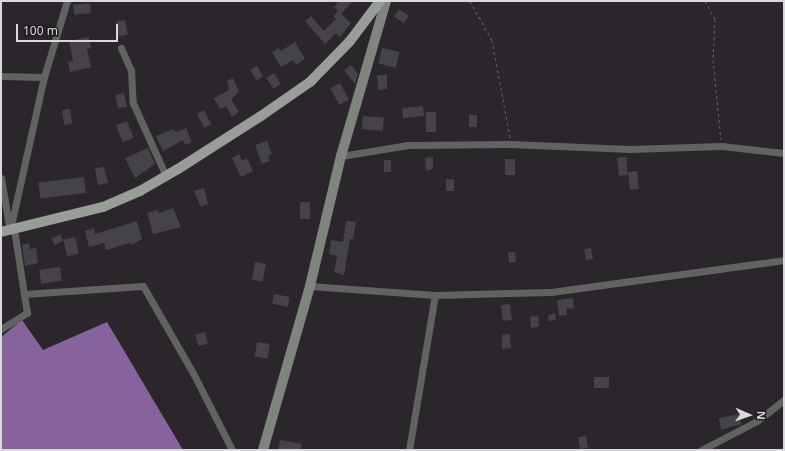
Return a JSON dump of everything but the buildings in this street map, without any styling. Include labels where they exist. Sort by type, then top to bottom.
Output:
[{"type":"main road","points":[[8,230],[103,207],[140,191],[166,176],[255,121],[304,86],[350,41],[380,1]]},
{"type":"street","points":[[8,230],[44,77],[67,1]]},
{"type":"street","points":[[263,450],[310,286],[341,156],[386,1]]},
{"type":"street","points":[[121,48],[131,70],[133,103],[166,176]]},
{"type":"street","points":[[1,76],[44,77]]},
{"type":"street","points":[[341,156],[408,145],[511,144],[630,149],[722,146],[784,153]]},
{"type":"street","points":[[1,178],[8,230],[24,294],[27,313],[1,329]]},
{"type":"street","points":[[310,286],[435,295],[551,292],[784,260]]},
{"type":"street","points":[[24,294],[143,286],[192,373],[232,450]]},
{"type":"street","points":[[409,450],[435,295]]},
{"type":"street","points":[[701,450],[757,421],[784,400]]},
{"type":"path","points":[[470,1],[492,40],[511,144]]},
{"type":"path","points":[[705,1],[715,19],[713,60],[722,146]]},
{"type":"shaded area","points":[[22,320],[43,350],[107,322],[183,450],[1,450],[1,337]]}]
